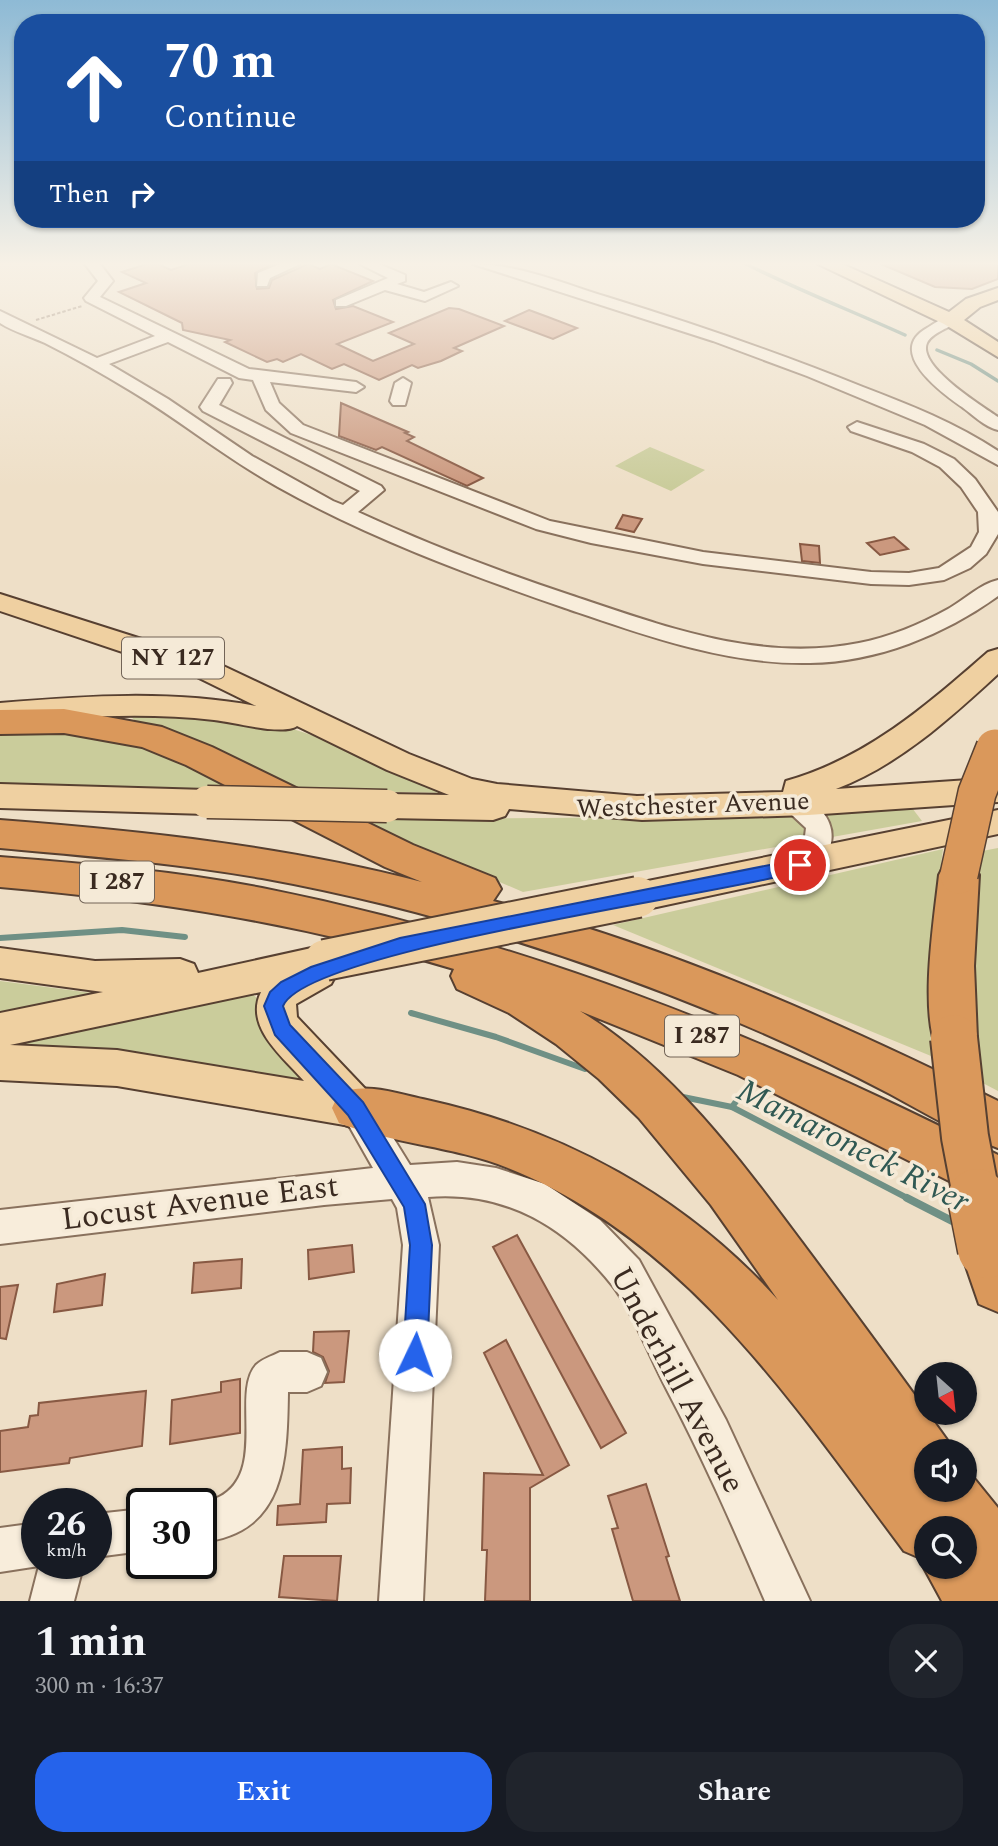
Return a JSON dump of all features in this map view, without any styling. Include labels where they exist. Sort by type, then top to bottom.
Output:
[{"type":"highway","points":[[0,722],[36,720],[92,724],[149,736],[174,745],[399,856],[514,903],[676,977]]},
{"type":"highway","points":[[993,1267],[967,1149],[954,1038],[953,966],[959,875],[977,793],[996,745]]},
{"type":"highway","name":"I 287","points":[[0,834],[169,848],[332,875],[552,932],[676,977],[828,1041],[998,1126]]},
{"type":"highway","name":"I 287","points":[[0,872],[83,878],[218,895],[353,922],[516,967],[685,1029],[811,1085],[998,1182]]},
{"type":"highway","points":[[218,895],[303,924],[432,960],[485,981],[516,995],[566,1025],[625,1070],[672,1116],[748,1211],[914,1444]]},
{"type":"highway","points":[[356,1108],[449,1126],[527,1151],[590,1182],[634,1210],[695,1257],[744,1303],[794,1358],[916,1516]]},
{"type":"highway","points":[[955,1502],[998,1561]]},
{"type":"highway","points":[[965,1579],[982,1601]]},
{"type":"main road","name":"NY 127","points":[[0,602],[207,670],[430,777],[465,789],[497,796],[656,808]]},
{"type":"main road","points":[[656,808],[792,791],[829,782],[863,765],[906,734],[998,658]]},
{"type":"main road","points":[[0,713],[118,704],[187,705],[253,714],[338,734]]},
{"type":"main road","name":"Westchester Avenue","points":[[0,796],[387,806],[656,808],[792,803],[998,790]]},
{"type":"main road","points":[[0,1030],[998,822]]},
{"type":"main road","points":[[0,963],[95,978],[133,979],[309,965]]},
{"type":"main road","points":[[309,965],[277,997],[274,1006],[276,1018],[282,1029],[356,1108]]},
{"type":"main road","points":[[0,1062],[117,1068],[356,1108]]},
{"type":"street","points":[[48,339],[164,403],[245,460],[347,513],[466,564],[686,640],[755,654],[825,655],[882,644],[955,614],[998,586]]},
{"type":"street","points":[[94,364],[161,339]]},
{"type":"street","points":[[170,339],[244,374],[356,387]]},
{"type":"street","points":[[721,339],[817,373],[909,411],[998,459]]},
{"type":"street","points":[[921,339],[917,353],[925,368],[998,425]]},
{"type":"street","points":[[266,377],[260,382],[272,406],[297,429],[543,525],[676,554],[871,578],[909,579],[944,574],[963,564],[979,550],[989,532],[988,512],[968,483],[947,463],[918,449],[857,427]]},
{"type":"street","points":[[224,383],[209,407],[374,490],[354,504],[347,513]]},
{"type":"street","points":[[399,401],[403,383]]},
{"type":"street","points":[[909,411],[935,410],[950,406],[955,403],[956,393]]},
{"type":"street","points":[[792,803],[819,824],[822,839],[817,850],[800,865]]},
{"type":"street","points":[[356,1108],[414,1204],[421,1245],[401,1601]]},
{"type":"street","name":"Underhill Avenue","points":[[401,1182],[457,1178],[496,1184],[533,1196],[587,1232],[612,1257],[637,1294],[712,1434],[788,1601]]},
{"type":"street","name":"Locust Avenue East","points":[[0,1227],[401,1182]]},
{"type":"street","points":[[217,1518],[255,1490],[263,1473],[269,1380],[280,1372],[307,1372]]},
{"type":"street","points":[[0,1550],[21,1547]]},
{"type":"street","points":[[52,1601],[58,1579]]},
{"type":"green space","points":[[650,447],[705,470],[671,491],[615,466]]},
{"type":"green space","points":[[192,711],[296,730],[360,751],[448,793],[297,790],[138,723],[131,717]]},
{"type":"green space","points":[[61,729],[135,742],[187,761],[242,790],[0,783],[0,730]]},
{"type":"green space","points":[[909,804],[922,821],[523,892],[349,817],[629,817]]},
{"type":"green space","points":[[998,848],[998,1091],[977,1080],[970,972],[977,852]]},
{"type":"green space","points":[[943,849],[929,955],[931,1056],[613,925]]},
{"type":"green space","points":[[0,981],[123,997],[0,1021]]},
{"type":"green space","points":[[249,991],[259,1000],[265,1036],[309,1082],[0,1048],[0,1040]]},
{"type":"building","points":[[224,339],[350,339],[337,344],[373,361],[414,344],[402,339],[475,339],[454,348],[462,351],[441,361],[418,368],[412,365],[379,380],[344,364],[332,369],[301,354],[283,362],[277,359],[267,362],[225,342],[230,340]]},
{"type":"building","points":[[341,403],[408,432],[405,433],[414,437],[407,441],[483,478],[467,486],[382,447],[376,450],[339,436]]},
{"type":"building","points":[[623,515],[642,519],[634,532],[616,528]]},
{"type":"building","points":[[894,537],[908,549],[880,555],[867,543]]},
{"type":"building","points":[[800,544],[819,546],[820,563],[802,561]]},
{"type":"building","points":[[517,1235],[626,1433],[601,1448],[493,1247]]},
{"type":"building","points":[[352,1245],[354,1272],[309,1279],[308,1250]]},
{"type":"building","points":[[242,1259],[241,1288],[192,1293],[194,1263]]},
{"type":"building","points":[[105,1274],[102,1305],[54,1312],[57,1284]]},
{"type":"building","points":[[18,1285],[6,1339],[0,1338],[0,1287]]},
{"type":"building","points":[[349,1331],[344,1382],[325,1383],[329,1371],[323,1357],[313,1352],[314,1332]]},
{"type":"building","points":[[506,1340],[569,1465],[530,1488],[530,1601],[485,1601],[487,1550],[482,1550],[484,1473],[543,1475],[484,1353]]},
{"type":"building","points":[[240,1379],[240,1433],[170,1444],[172,1400],[221,1392],[221,1382]]},
{"type":"building","points":[[146,1391],[142,1446],[70,1458],[69,1463],[0,1472],[0,1431],[28,1427],[30,1416],[38,1415],[39,1403]]},
{"type":"building","points":[[342,1447],[342,1469],[351,1468],[350,1503],[327,1504],[326,1522],[277,1525],[278,1506],[300,1504],[303,1450]]},
{"type":"building","points":[[646,1484],[680,1601],[633,1601],[612,1529],[618,1528],[608,1496]]},
{"type":"building","points":[[284,1556],[341,1556],[337,1601],[279,1597]]},
{"type":"waterway","points":[[937,350],[971,364],[998,381]]},
{"type":"waterway","name":"Mamaroneck River","points":[[0,938],[122,930],[185,937]]},
{"type":"waterway","name":"Mamaroneck River","points":[[411,1013],[496,1037],[585,1069]]},
{"type":"waterway","points":[[732,1107],[745,1089]]},
{"type":"waterway","name":"Mamaroneck River","points":[[683,1097],[732,1107]]},
{"type":"waterway","name":"Mamaroneck River","points":[[732,1107],[911,1200]]},
{"type":"waterway","name":"Mamaroneck River","points":[[907,1198],[956,1223]]},
{"type":"route","points":[[415,1355],[421,1245],[414,1204],[356,1108],[282,1029],[274,1006],[277,997],[287,988],[317,972],[400,945],[800,865]]}]
